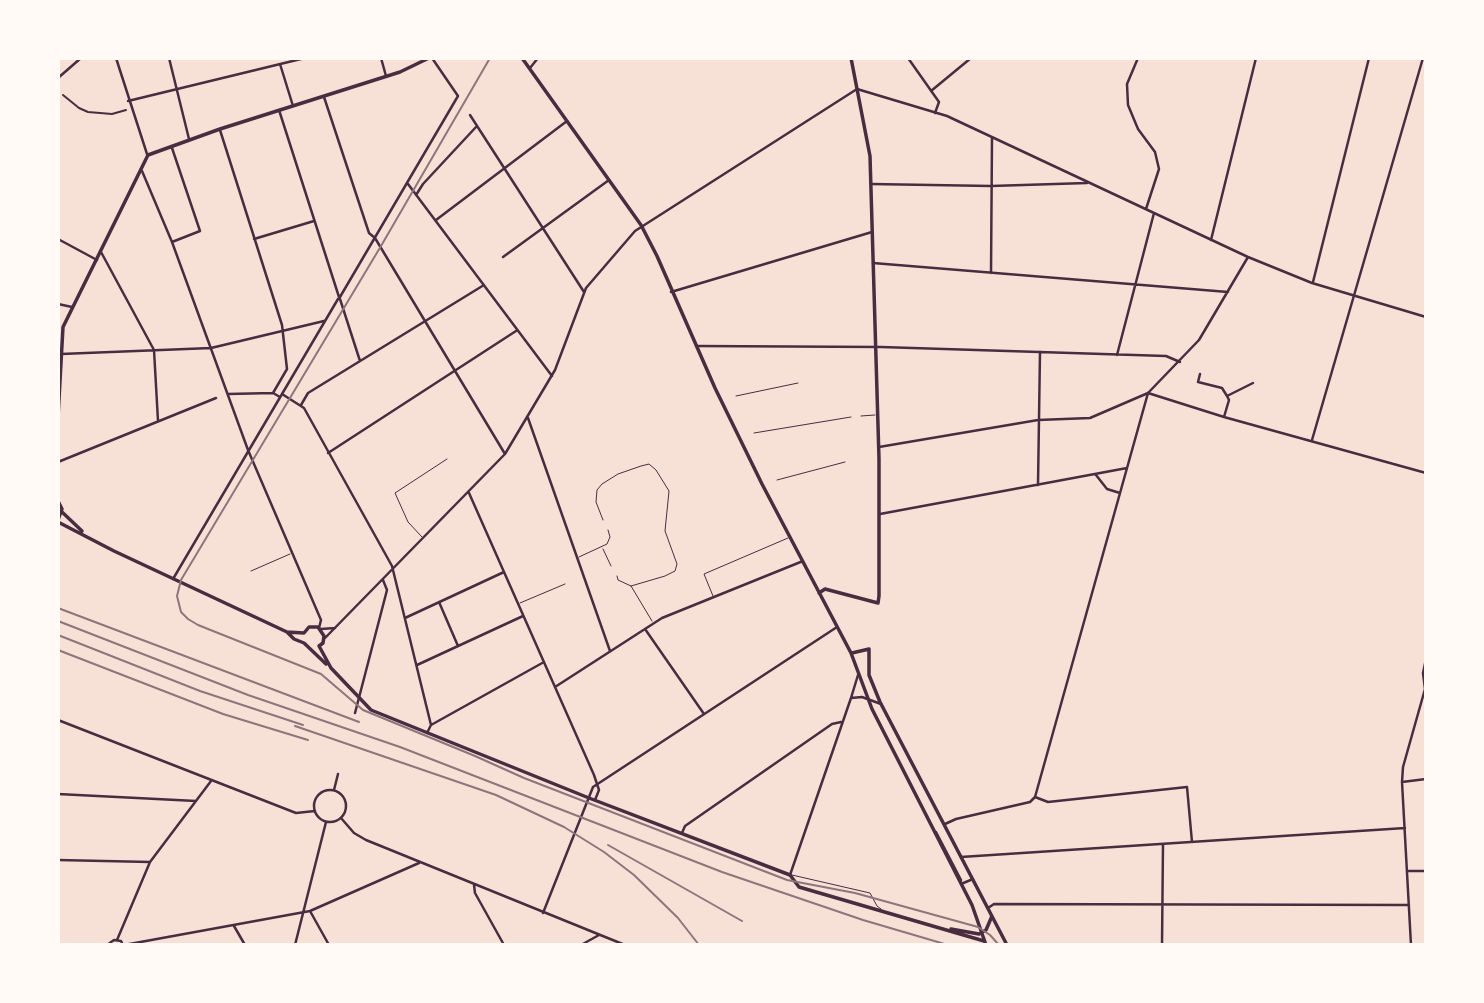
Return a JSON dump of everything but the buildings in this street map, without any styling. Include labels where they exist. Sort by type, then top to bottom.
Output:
[{"type":"main road","points":[[58,416],[63,327],[148,155],[189,139],[386,76],[431,58]]},
{"type":"main road","points":[[522,58],[641,225],[695,346],[851,653],[868,698],[962,884],[985,943]]},
{"type":"main road","points":[[819,593],[825,589],[878,603],[880,576],[870,156],[850,58]]},
{"type":"main road","points":[[58,485],[58,501],[62,512],[86,535]]},
{"type":"main road","points":[[62,512],[58,521],[114,551],[287,632],[294,639],[307,645],[319,646]]},
{"type":"main road","points":[[287,632],[304,632],[310,627],[320,629],[324,639],[319,646]]},
{"type":"main road","points":[[304,632],[307,645],[316,657],[331,668],[371,710],[589,798],[790,874],[799,887],[948,930],[982,933],[988,927],[992,916]]},
{"type":"main road","points":[[319,646],[331,668]]},
{"type":"main road","points":[[851,653],[869,649],[869,675],[881,705],[1008,945]]},
{"type":"main road","points":[[948,930],[985,943]]},
{"type":"street","points":[[58,78],[81,58]]},
{"type":"street","points":[[116,58],[148,155]]},
{"type":"street","points":[[169,58],[189,139]]},
{"type":"street","points":[[128,101],[305,58]]},
{"type":"street","points":[[381,58],[386,76]]},
{"type":"street","points":[[173,579],[458,96],[431,58]]},
{"type":"street","points":[[529,66],[538,58]]},
{"type":"street","points":[[908,58],[939,102],[935,113]]},
{"type":"street","points":[[931,91],[971,58]]},
{"type":"street","points":[[1138,58],[1127,84],[1128,105],[1138,129],[1155,152],[1159,169],[1146,209]]},
{"type":"street","points":[[1211,240],[1256,58]]},
{"type":"street","points":[[1312,283],[1369,58]]},
{"type":"street","points":[[1312,440],[1423,58]]},
{"type":"street","points":[[280,64],[293,106]]},
{"type":"street","points":[[324,639],[505,454],[552,376],[584,292],[641,225],[857,89],[935,113],[1248,257],[1312,283],[1426,317]]},
{"type":"street","points":[[63,95],[88,112],[112,114],[125,110]]},
{"type":"street","points":[[323,96],[369,233],[375,238],[505,454]]},
{"type":"street","points":[[279,110],[360,361]]},
{"type":"street","points":[[470,115],[584,292]]},
{"type":"street","points":[[436,220],[567,121]]},
{"type":"street","points":[[416,195],[476,127]]},
{"type":"street","points":[[220,129],[283,331],[287,369],[273,393]]},
{"type":"street","points":[[991,273],[992,138]]},
{"type":"street","points":[[171,146],[200,232],[172,242]]},
{"type":"street","points":[[142,171],[172,242],[248,450],[321,620],[320,629],[335,628]]},
{"type":"street","points":[[503,257],[609,180]]},
{"type":"street","points":[[871,184],[991,186],[1090,183]]},
{"type":"street","points":[[408,184],[552,376]]},
{"type":"street","points":[[1117,355],[1154,213]]},
{"type":"street","points":[[254,239],[314,221]]},
{"type":"street","points":[[671,292],[872,232]]},
{"type":"street","points":[[58,239],[97,260]]},
{"type":"street","points":[[101,252],[154,350],[158,421]]},
{"type":"street","points":[[878,447],[1038,420],[1090,418],[1148,393],[1199,340],[1248,257]]},
{"type":"street","points":[[873,263],[1228,292]]},
{"type":"street","points":[[301,405],[308,393],[484,285]]},
{"type":"street","points":[[58,304],[72,307]]},
{"type":"street","points":[[61,354],[211,348],[325,321]]},
{"type":"street","points":[[328,453],[517,331]]},
{"type":"street","points":[[695,346],[875,347],[1169,356],[1180,362]]},
{"type":"street","points":[[1038,485],[1040,352]]},
{"type":"street","points":[[1200,374],[1198,382],[1222,388],[1227,396],[1229,400],[1224,417]]},
{"type":"street","points":[[1227,396],[1253,383]]},
{"type":"street","points":[[227,394],[273,393],[301,405],[393,570],[431,725]]},
{"type":"street","points":[[1148,393],[1426,473]]},
{"type":"street","points":[[945,824],[1030,802],[1035,797],[1148,393]]},
{"type":"street","points":[[58,462],[216,398]]},
{"type":"street","points":[[528,418],[610,652]]},
{"type":"street","points":[[880,514],[1127,468]]},
{"type":"street","points":[[1096,475],[1107,489],[1120,493]]},
{"type":"street","points":[[469,493],[597,784],[599,790],[595,800]]},
{"type":"street","points":[[555,687],[653,623],[803,561]]},
{"type":"street","points":[[405,618],[504,572]]},
{"type":"street","points":[[355,713],[387,590],[383,580]]},
{"type":"street","points":[[439,602],[458,646]]},
{"type":"street","points":[[416,665],[523,616]]},
{"type":"street","points":[[543,913],[593,787],[838,627]]},
{"type":"street","points":[[645,629],[704,714]]},
{"type":"street","points":[[1411,945],[1402,782],[1403,767],[1425,689],[1423,673],[1426,659]]},
{"type":"street","points":[[427,733],[431,725],[544,662]]},
{"type":"street","points":[[790,874],[859,671]]},
{"type":"street","points":[[851,698],[868,698],[881,705]]},
{"type":"street","points":[[58,720],[296,813],[314,811]]},
{"type":"street","points":[[682,833],[685,826],[832,724],[843,722]]},
{"type":"street","points":[[334,790],[338,774]]},
{"type":"street","points":[[1402,782],[1426,779]]},
{"type":"street","points":[[117,940],[150,862],[212,780]]},
{"type":"street","points":[[1035,797],[1048,802],[1187,787],[1192,842]]},
{"type":"street","points":[[334,790],[341,794],[346,802],[345,812],[341,818],[326,822],[314,811],[314,802],[319,794],[334,790]]},
{"type":"street","points":[[58,794],[196,801]]},
{"type":"street","points":[[341,818],[354,833],[366,840],[625,945]]},
{"type":"street","points":[[295,945],[326,822]]},
{"type":"street","points":[[961,857],[1405,828]]},
{"type":"street","points":[[1162,945],[1163,844]]},
{"type":"street","points":[[58,860],[150,862]]},
{"type":"street","points":[[107,945],[111,941],[117,940],[124,945],[310,911],[419,863]]},
{"type":"street","points":[[1407,871],[1426,871]]},
{"type":"street","points":[[962,884],[973,880]]},
{"type":"street","points":[[474,886],[475,893],[505,945]]},
{"type":"street","points":[[988,908],[994,904],[1409,905]]},
{"type":"street","points":[[310,911],[329,945]]},
{"type":"street","points":[[234,926],[245,945]]},
{"type":"street","points":[[580,945],[600,935]]},
{"type":"lane","points":[[736,396],[798,383]]},
{"type":"lane","points":[[860,416],[877,415]]},
{"type":"lane","points":[[754,433],[851,417]]},
{"type":"lane","points":[[424,538],[408,522],[395,493],[447,459]]},
{"type":"lane","points":[[777,480],[845,462]]},
{"type":"lane","points":[[603,520],[596,502],[600,486],[627,471],[648,464],[664,480],[669,491],[664,531],[677,565],[675,571],[665,576],[631,586]]},
{"type":"lane","points":[[578,558],[602,547],[609,540],[608,530]]},
{"type":"lane","points":[[713,597],[704,575],[790,537]]},
{"type":"lane","points":[[602,547],[611,566]]},
{"type":"lane","points":[[251,570],[292,553]]},
{"type":"lane","points":[[617,576],[618,580],[631,586],[653,623]]},
{"type":"lane","points":[[518,604],[565,584]]},
{"type":"lane","points":[[790,874],[870,893],[877,906],[892,914]]},
{"type":"tram line","points":[[490,58],[181,580],[177,596],[181,612],[198,625],[321,674],[363,710],[524,778],[787,880],[855,893],[978,927],[999,945]]},
{"type":"railway","points":[[58,608],[359,722]]},
{"type":"railway","points":[[58,621],[248,695],[400,747],[722,872],[863,920],[948,945]]},
{"type":"railway","points":[[58,635],[200,691],[303,725]]},
{"type":"railway","points":[[58,650],[223,714],[308,740]]},
{"type":"railway","points":[[295,726],[496,795],[564,827],[634,875],[678,918],[699,945]]},
{"type":"railway","points":[[608,845],[742,921]]}]
